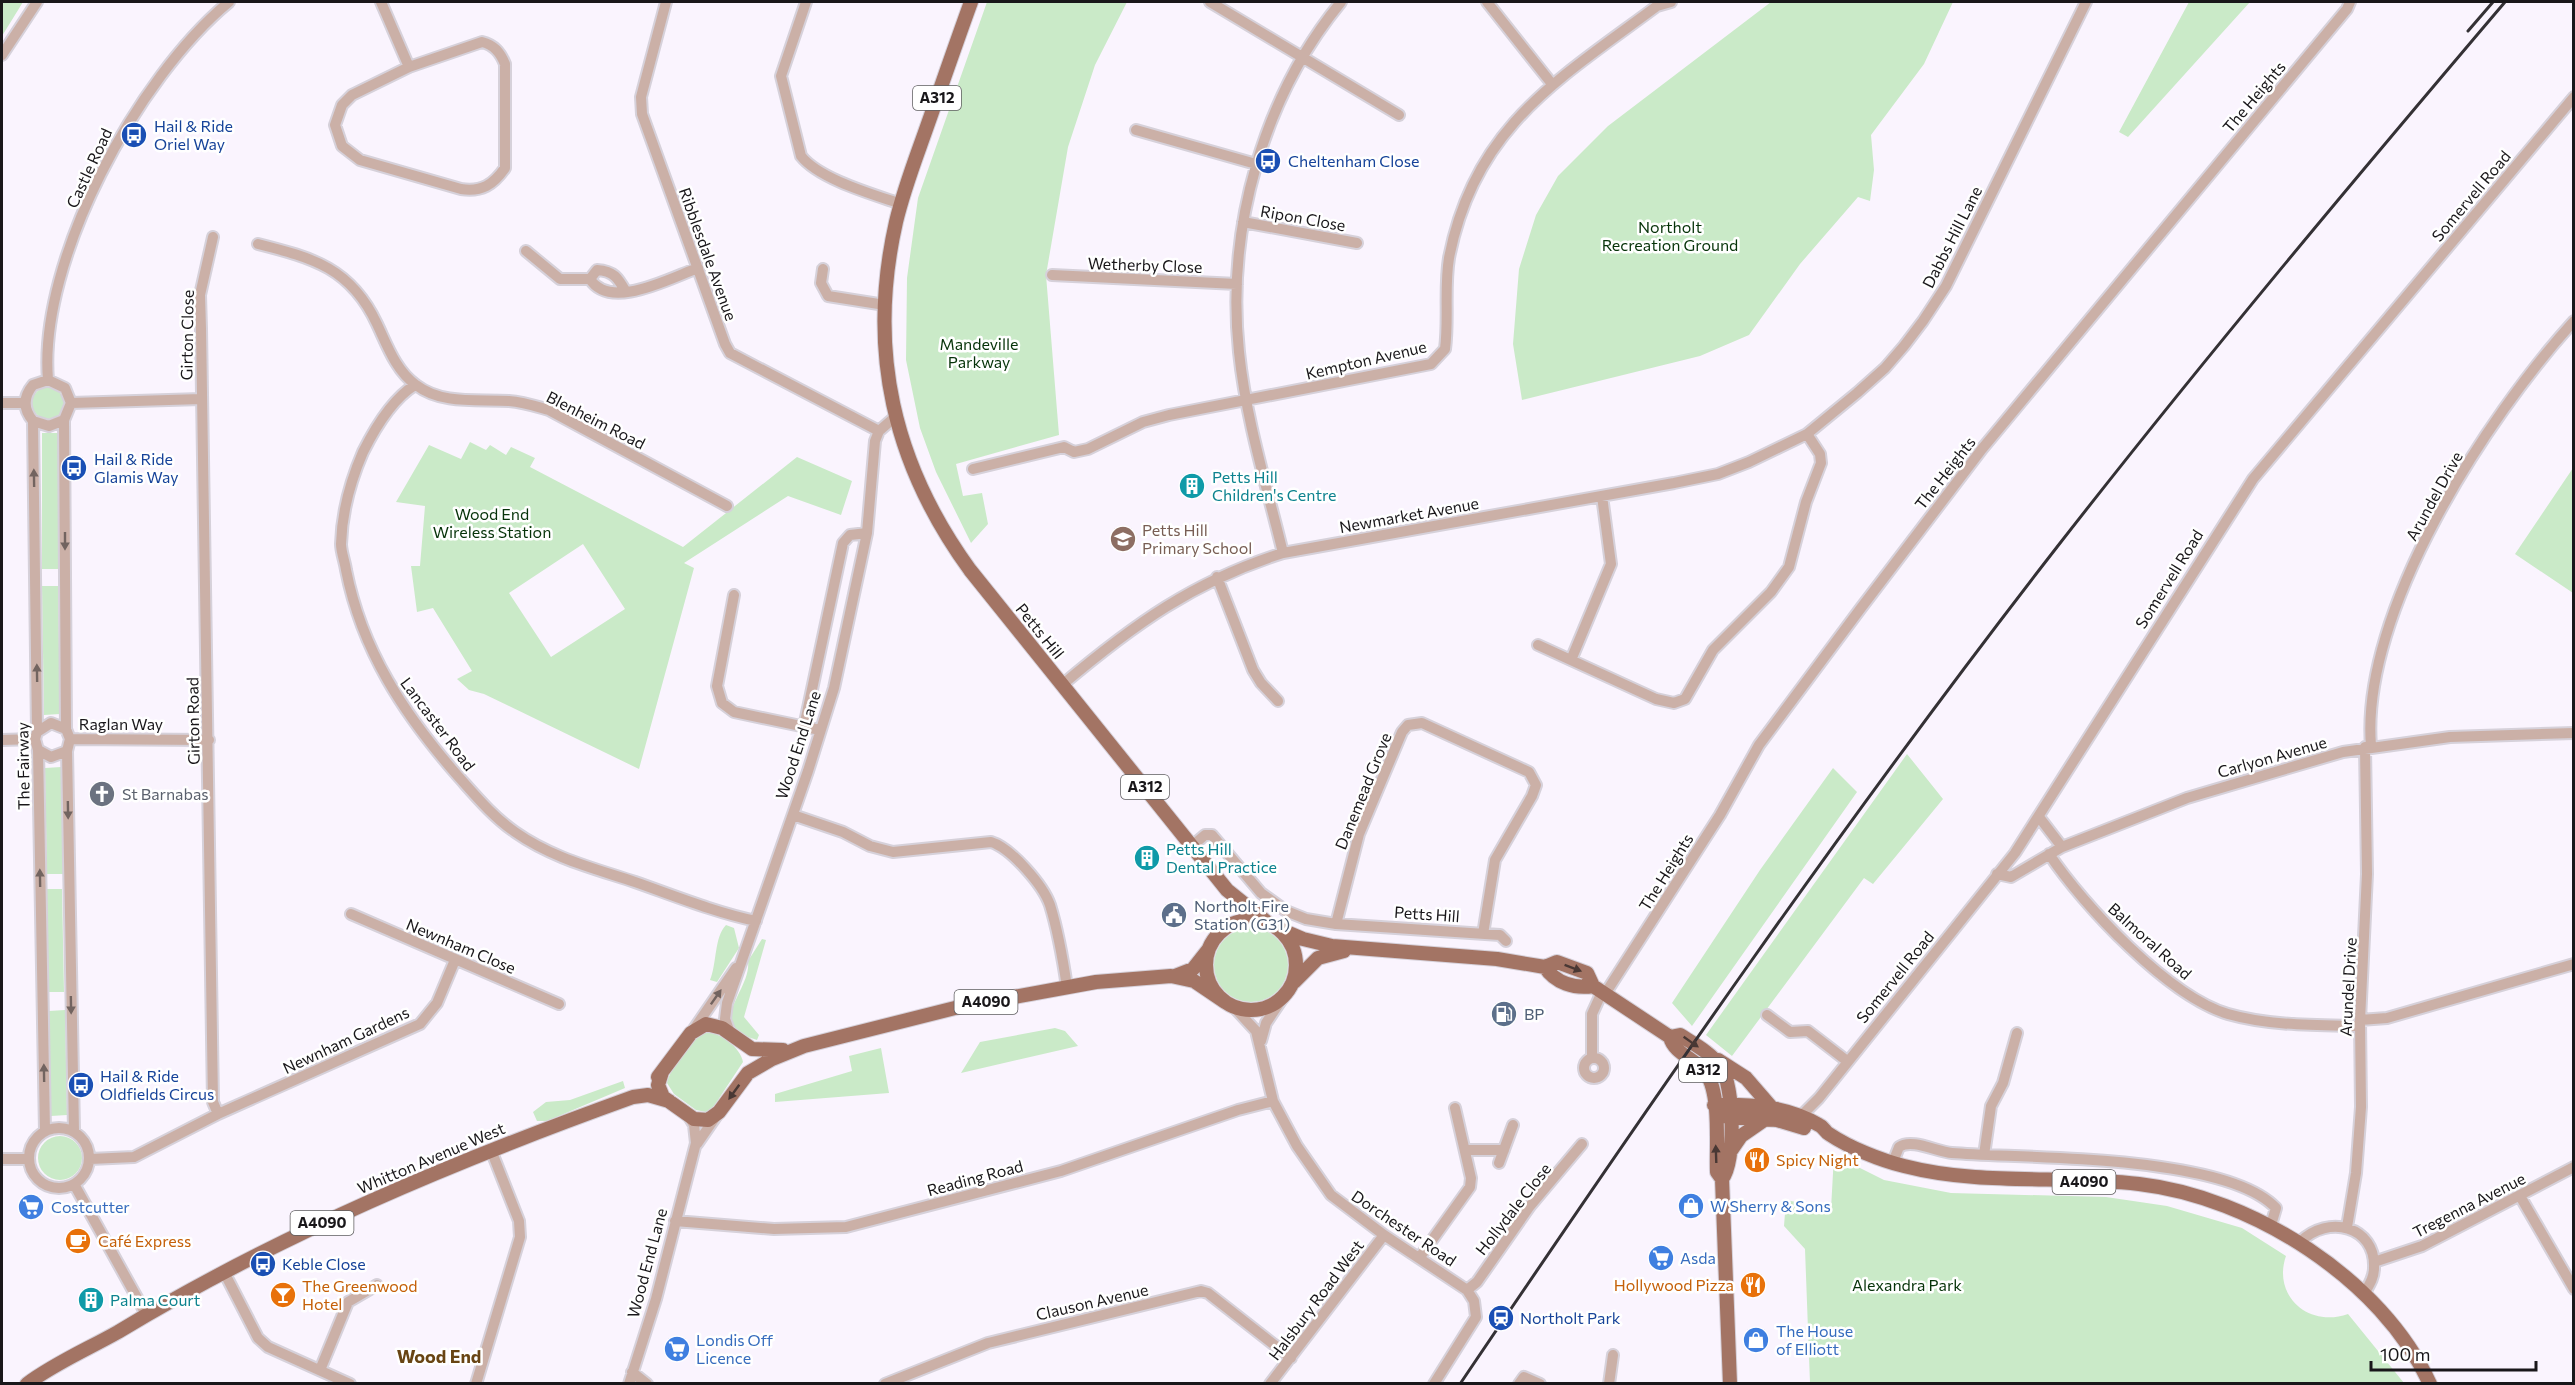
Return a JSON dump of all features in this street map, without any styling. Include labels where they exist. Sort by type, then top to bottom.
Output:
[{"type":"main road","name":"A312","points":[[895,417],[887,367],[885,305],[889,260],[901,204],[971,2]]},
{"type":"main road","name":"Petts Hill","points":[[895,417],[908,460],[944,532],[970,570],[1227,890],[1272,926],[1314,943],[1361,950],[1497,959],[1545,967],[1557,962],[1587,973],[1600,991],[1670,1037]]},
{"type":"main road","points":[[1219,934],[1237,922],[1257,921],[1272,926],[1289,941],[1296,957],[1292,984],[1284,996],[1260,1009],[1229,1004],[1213,989],[1207,972],[1210,946],[1231,910],[1227,890]]},
{"type":"main road","name":"A4090","points":[[746,1045],[760,1051],[804,1046],[959,1007],[1067,987],[1171,976],[1193,969],[1210,946]]},
{"type":"main road","name":"Petts Hill","points":[[1292,984],[1318,958],[1338,952],[1361,950]]},
{"type":"main road","name":"A4090","points":[[1171,976],[1194,981],[1229,1004]]},
{"type":"main road","points":[[662,1072],[658,1085],[663,1097],[694,1119],[708,1120],[719,1112],[748,1073],[753,1062],[746,1045],[714,1024],[706,1024],[691,1033]]},
{"type":"main road","name":"Wood End Lane","points":[[674,1057],[691,1033]]},
{"type":"main road","name":"A312","points":[[1722,1179],[1728,1172],[1730,1152],[1730,1110],[1726,1075],[1711,1056],[1680,1035],[1670,1037],[1672,1046],[1708,1076],[1713,1087],[1717,1172],[1722,1179],[1730,1383]]},
{"type":"main road","name":"A4090","points":[[748,1073],[772,1059],[804,1046]]},
{"type":"main road","points":[[1711,1056],[1746,1078],[1769,1113],[1741,1136],[1730,1152]]},
{"type":"main road","name":"Whitton Avenue West","points":[[633,1098],[646,1089],[674,1057]]},
{"type":"main road","name":"Whitton Avenue West","points":[[27,1383],[224,1272],[345,1212],[491,1150],[633,1098],[648,1095],[669,1101]]},
{"type":"main road","name":"A4090","points":[[1714,1110],[1769,1113],[1814,1122],[1822,1126],[1827,1133]]},
{"type":"main road","name":"A4090","points":[[1797,1120],[1818,1134],[1827,1133],[1893,1162],[1934,1172],[1976,1178],[2140,1184],[2208,1199],[2271,1225],[2300,1242],[2364,1294],[2402,1335],[2420,1361],[2430,1383]]},
{"type":"street","points":[[2,55],[37,2]]},
{"type":"street","name":"Castle Road","points":[[48,380],[46,356],[56,296],[86,209],[106,162],[130,119],[162,72],[229,2]]},
{"type":"street","points":[[381,2],[409,67]]},
{"type":"street","name":"Ribblesdale Avenue","points":[[666,2],[641,97],[642,114],[730,353],[879,431]]},
{"type":"street","points":[[806,2],[781,76],[801,156],[809,165],[826,175],[901,204]]},
{"type":"street","points":[[1210,2],[1399,115]]},
{"type":"street","points":[[1283,553],[1247,400],[1239,353],[1237,284],[1243,222],[1256,164],[1273,114],[1303,57],[1341,2]]},
{"type":"street","name":"Kempton Avenue","points":[[973,470],[1064,447],[1074,452],[1088,449],[1143,422],[1431,364],[1445,349],[1446,284],[1449,259],[1462,212],[1473,185],[1498,142],[1530,103],[1552,84],[1657,6],[1670,2]]},
{"type":"street","name":"Dabbs Hill Lane","points":[[1790,443],[1807,434],[1885,368],[1929,312],[1946,286],[2086,2]]},
{"type":"street","name":"The Heights","points":[[1592,1058],[1592,1014],[1600,991],[1720,815],[1759,745],[1982,449],[2347,9],[2350,2]]},
{"type":"street","points":[[1493,4],[1552,84]]},
{"type":"street","points":[[482,42],[491,45],[500,54],[505,64],[505,168],[490,186],[476,191],[461,189],[360,160],[342,146],[335,125],[342,105],[352,95],[409,67],[482,42]]},
{"type":"street","name":"Somervell Road","points":[[1797,1120],[1819,1098],[1997,874],[2039,817],[2253,479],[2574,97]]},
{"type":"street","points":[[1136,130],[1256,164]]},
{"type":"street","name":"Ripon Close","points":[[1243,222],[1357,243]]},
{"type":"street","name":"Girton Close","points":[[201,399],[200,295],[213,237]]},
{"type":"street","name":"Blenheim Road","points":[[258,244],[318,260],[345,280],[371,311],[393,358],[415,385],[431,394],[453,399],[521,402],[549,410],[727,506]]},
{"type":"street","points":[[526,251],[560,279],[590,279]]},
{"type":"street","points":[[590,279],[594,286],[614,294],[698,268]]},
{"type":"street","points":[[823,269],[821,283],[828,296],[885,305]]},
{"type":"street","points":[[590,279],[597,270],[606,271],[618,276],[626,292]]},
{"type":"street","name":"Wetherby Close","points":[[1052,276],[1237,284]]},
{"type":"street","name":"Arundel Drive","points":[[2346,1227],[2360,1131],[2360,1023],[2367,874],[2368,747],[2371,698],[2380,654],[2395,609],[2416,559],[2487,433],[2531,370],[2574,321]]},
{"type":"street","points":[[2,403],[25,403],[33,385],[48,380],[65,388],[71,403],[64,420],[74,1131]]},
{"type":"street","name":"Lancaster Road","points":[[415,385],[403,392],[372,434],[359,461],[344,506],[341,546],[350,591],[366,640],[400,704],[494,816],[529,841],[579,865],[719,912],[756,921]]},
{"type":"street","points":[[71,403],[201,399]]},
{"type":"street","name":"Girton Road","points":[[201,399],[209,740],[213,1102],[218,1114]]},
{"type":"street","name":"The Fairway","points":[[25,403],[27,413],[33,421],[45,1131]]},
{"type":"street","points":[[879,431],[895,417]]},
{"type":"street","points":[[33,421],[49,426],[64,420]]},
{"type":"street","name":"Wood End Lane","points":[[730,1034],[725,1024],[725,1010],[793,815],[834,688],[872,505],[873,448],[879,431]]},
{"type":"street","points":[[1538,645],[1666,703],[1685,699],[1713,650],[1771,591],[1789,567],[1806,502],[1821,463],[1820,454],[1807,434]]},
{"type":"street","name":"Newmarket Avenue","points":[[1062,685],[1161,608],[1217,577],[1283,553],[1718,474],[1790,443]]},
{"type":"street","points":[[1571,660],[1611,564],[1602,496]]},
{"type":"street","name":"Wood End Lane","points":[[804,727],[843,543],[850,535],[867,533]]},
{"type":"street","points":[[1217,577],[1254,670],[1261,683],[1278,701]]},
{"type":"street","points":[[734,595],[717,686],[722,703],[734,712],[820,730]]},
{"type":"street","name":"Raglan Way","points":[[37,740],[51,723],[68,734],[209,740]]},
{"type":"street","name":"Danemead Grove","points":[[1336,924],[1359,834],[1402,732],[1408,725],[1422,723],[1529,772],[1536,785],[1495,860],[1483,934]]},
{"type":"street","name":"Carlyon Avenue","points":[[1997,874],[2011,877],[2062,848],[2187,798],[2257,775],[2368,747],[2450,737],[2574,733]]},
{"type":"street","points":[[2,740],[37,740],[51,757],[67,751]]},
{"type":"street","points":[[793,815],[843,832],[882,850],[893,852],[991,842],[1002,845],[1011,852],[1049,905],[1067,987]]},
{"type":"street","points":[[2039,817],[2062,848]]},
{"type":"street","name":"Petts Hill","points":[[1192,846],[1210,834],[1249,881],[1278,906],[1306,919],[1336,924],[1502,935],[1506,941]]},
{"type":"street","name":"Balmoral Road","points":[[2049,854],[2067,879],[2112,928],[2168,979],[2204,1004],[2226,1013],[2253,1019],[2360,1023],[2386,1018],[2574,964]]},
{"type":"street","name":"Newnham Close","points":[[351,914],[559,1004]]},
{"type":"street","name":"Newnham Gardens","points":[[90,1159],[134,1157],[218,1114],[420,1024],[437,1003],[455,960]]},
{"type":"street","name":"Wood End Lane","points":[[691,1033],[741,960]]},
{"type":"street","name":"Dorchester Road","points":[[1261,1048],[1264,1028],[1284,996]]},
{"type":"street","name":"Dorchester Road","points":[[1229,1004],[1253,1024],[1273,1101],[1298,1146],[1332,1195],[1384,1235],[1467,1290],[1474,1301],[1476,1317],[1434,1383]]},
{"type":"street","points":[[1767,1015],[1790,1032],[1808,1031],[1847,1061]]},
{"type":"street","points":[[1984,1155],[1991,1106],[2003,1083],[2017,1033]]},
{"type":"street","name":"Somervell Road","points":[[1814,1122],[1819,1098]]},
{"type":"street","name":"Reading Road","points":[[675,1221],[774,1228],[846,1227],[1061,1171],[1238,1110],[1273,1101]]},
{"type":"street","points":[[1420,1257],[1470,1187],[1471,1178],[1455,1108]]},
{"type":"street","name":"Wood End Lane","points":[[694,1150],[719,1112]]},
{"type":"street","name":"Wood End Lane","points":[[629,1383],[656,1299],[697,1137],[688,1115]]},
{"type":"street","points":[[1500,1163],[1513,1125]]},
{"type":"street","points":[[63,1128],[74,1131],[85,1141],[90,1159],[83,1177],[74,1184],[61,1188],[45,1185],[31,1170],[29,1159],[34,1142],[45,1131],[63,1128]]},
{"type":"street","name":"Hollydale Close","points":[[1467,1290],[1477,1282],[1530,1206],[1582,1144]]},
{"type":"street","points":[[1893,1162],[1899,1147],[1904,1144],[1950,1153],[2145,1163],[2231,1184],[2270,1202],[2276,1208],[2271,1225]]},
{"type":"street","points":[[476,1383],[520,1237],[519,1221],[491,1150]]},
{"type":"street","points":[[1465,1150],[1504,1150]]},
{"type":"street","points":[[2,1159],[29,1159]]},
{"type":"street","name":"Tregenna Avenue","points":[[2374,1262],[2422,1246],[2574,1167]]},
{"type":"street","points":[[74,1184],[146,1314]]},
{"type":"street","points":[[2520,1196],[2574,1289]]},
{"type":"street","points":[[2300,1242],[2317,1229],[2328,1226],[2346,1227],[2364,1241],[2374,1262],[2372,1278],[2364,1294]]},
{"type":"street","name":"Halsbury Road West","points":[[1270,1383],[1384,1235]]},
{"type":"street","points":[[224,1272],[258,1338],[268,1347],[350,1383]]},
{"type":"street","points":[[320,1370],[348,1302],[377,1285]]},
{"type":"street","name":"Clauson Avenue","points":[[885,1383],[988,1343],[1201,1292],[1208,1293],[1291,1358]]},
{"type":"street","points":[[1609,1383],[1613,1355]]},
{"type":"street","points":[[633,1372],[647,1383]]},
{"type":"street","points":[[1519,1383],[1524,1377],[1540,1383]]},
{"type":"green space","points":[[2,2],[23,2],[2,36]]},
{"type":"green space","name":"Mandeville Parkway","points":[[987,2],[1127,2],[1095,65],[1068,147],[1046,275],[1059,435],[956,464],[963,496],[982,493],[988,524],[971,543],[936,472],[920,428],[906,360],[907,278],[918,198]]},
{"type":"green space","name":"Northolt Recreation Ground","points":[[1771,2],[1953,2],[1924,64],[1871,135],[1874,170],[1870,201],[1858,197],[1800,264],[1749,335],[1700,356],[1522,400],[1513,344],[1519,269],[1536,215],[1558,176],[1608,126]]},
{"type":"green space","points":[[2189,2],[2250,2],[2128,137],[2119,132]]},
{"type":"green space","points":[[48,387],[59,392],[64,403],[59,414],[48,419],[37,414],[32,403],[37,392]]},
{"type":"green space","points":[[42,433],[58,433],[58,569],[42,569]]},
{"type":"green space","name":"Wood End Wireless Station","points":[[470,442],[486,450],[490,445],[506,455],[511,447],[535,458],[530,467],[683,547],[797,457],[852,481],[841,515],[788,496],[684,563],[694,568],[639,769],[484,694],[469,690],[457,679],[472,671],[433,608],[417,612],[411,566],[420,566],[425,506],[396,502],[429,445],[461,459]],"holes":[[[583,544],[625,609],[551,657],[509,593]]]},
{"type":"green space","points":[[2573,468],[2573,593],[2515,554]]},
{"type":"green space","points":[[42,586],[58,586],[60,714],[44,715]]},
{"type":"green space","points":[[1907,754],[1943,799],[1873,884],[1864,878],[1732,1056],[1706,1035]]},
{"type":"green space","points":[[61,767],[63,874],[47,874],[45,768]]},
{"type":"green space","points":[[1833,768],[1857,792],[1692,1026],[1672,1003],[1760,870]]},
{"type":"green space","points":[[45,889],[62,889],[64,992],[48,992]]},
{"type":"green space","points":[[726,925],[734,928],[739,948],[717,982],[710,980],[719,936]]},
{"type":"green space","points":[[1251,928],[1272,934],[1282,944],[1288,965],[1282,986],[1272,996],[1251,1002],[1230,996],[1220,986],[1214,965],[1220,944],[1230,934]]},
{"type":"green space","points":[[762,939],[766,940],[744,1017],[759,1035],[757,1040],[741,1033],[733,1025],[731,1016],[747,972],[748,961]]},
{"type":"green space","points":[[65,1010],[67,1115],[51,1116],[49,1011]]},
{"type":"green space","points":[[1055,1028],[1065,1031],[1078,1046],[961,1073],[980,1042]]},
{"type":"green space","points":[[706,1032],[717,1035],[734,1046],[743,1062],[714,1106],[706,1112],[696,1110],[674,1094],[667,1083],[682,1054],[694,1040]]},
{"type":"green space","points":[[881,1048],[889,1093],[775,1102],[775,1094],[852,1071],[849,1056]]},
{"type":"green space","points":[[623,1081],[625,1088],[547,1121],[537,1121],[533,1112],[546,1102],[570,1100]]},
{"type":"green space","points":[[60,1136],[69,1137],[76,1142],[81,1149],[81,1167],[76,1174],[69,1179],[60,1180],[51,1179],[44,1174],[39,1167],[38,1158],[39,1149],[44,1142],[51,1137]]},
{"type":"green space","name":"Alexandra Park","points":[[1834,1155],[1884,1180],[1951,1193],[2106,1197],[2167,1206],[2242,1228],[2286,1256],[2283,1271],[2284,1284],[2289,1296],[2297,1305],[2320,1316],[2334,1317],[2348,1314],[2404,1383],[1810,1383],[1805,1249],[1784,1226],[1786,1200],[1831,1209]]},
{"type":"railway","points":[[2468,31],[2493,2]]},
{"type":"railway","points":[[1460,1384],[1752,960],[1979,649],[2222,340],[2505,2]]},
{"type":"place","name":"Hail & Ride Oriel Way","points":[[134,135]]},
{"type":"place","name":"Cheltenham Close","points":[[1268,161]]},
{"type":"place","name":"Hail & Ride Glamis Way","points":[[74,468]]},
{"type":"place","name":"Petts Hill Children's Centre","points":[[1192,486]]},
{"type":"place","name":"Petts Hill Primary School","points":[[1123,539]]},
{"type":"place","name":"St Barnabas","points":[[102,794]]},
{"type":"place","name":"Petts Hill Dental Practice","points":[[1147,858]]},
{"type":"place","name":"Northolt Fire Station (G31)","points":[[1174,915]]},
{"type":"place","name":"BP","points":[[1504,1014]]},
{"type":"place","name":"Hail & Ride Oldfields Circus","points":[[81,1085]]},
{"type":"place","name":"Spicy Night","points":[[1757,1160]]},
{"type":"place","name":"W Sherry & Sons","points":[[1691,1206]]},
{"type":"place","name":"Costcutter","points":[[31,1207]]},
{"type":"place","name":"Café Express","points":[[78,1241]]},
{"type":"place","name":"Asda","points":[[1661,1258]]},
{"type":"place","name":"Keble Close","points":[[263,1264]]},
{"type":"place","name":"Hollywood Pizza","points":[[1753,1285]]},
{"type":"place","name":"The Greenwood Hotel","points":[[283,1295]]},
{"type":"place","name":"Palma Court","points":[[91,1300]]},
{"type":"place","name":"Northolt Park","points":[[1501,1318]]},
{"type":"place","name":"The House of Elliott","points":[[1756,1340]]},
{"type":"place","name":"Londis Off Licence","points":[[677,1349]]},
{"type":"district","name":"Wood End","points":[[439,1357]]}]
